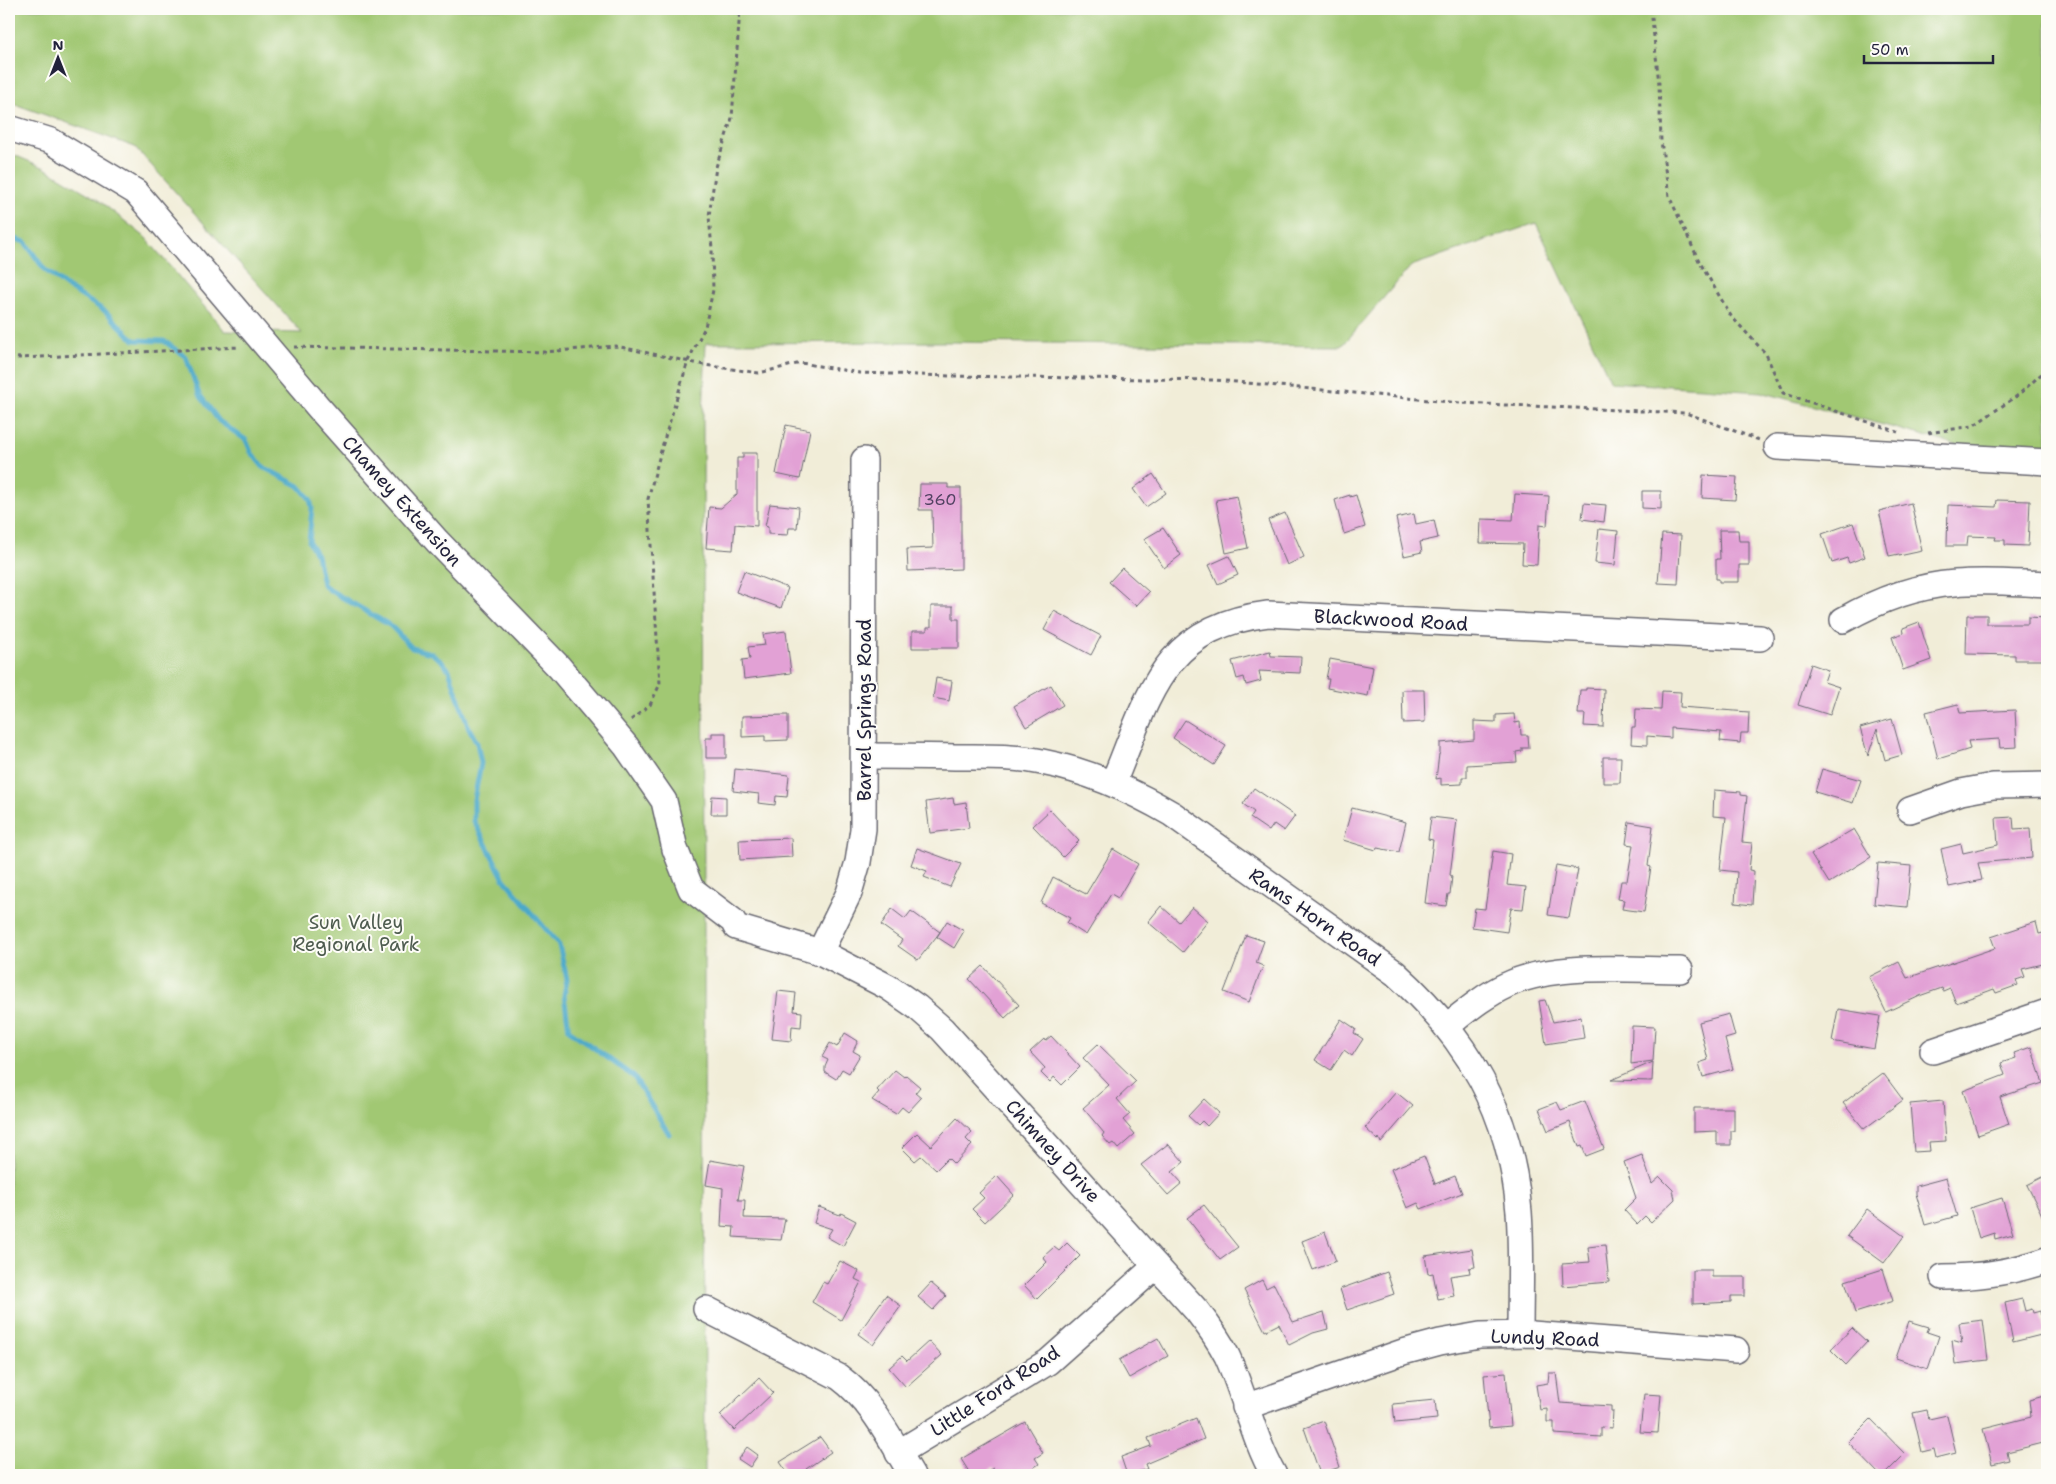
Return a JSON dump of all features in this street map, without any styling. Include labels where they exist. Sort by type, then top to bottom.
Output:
[{"type":"street","name":"Chamey Extension","points":[[9,128],[51,141],[136,192],[319,408],[437,541],[559,666],[614,732],[664,801],[675,849],[691,889],[733,921],[736,927]]},
{"type":"street","points":[[1777,447],[2047,462]]},
{"type":"street","name":"Barrel Springs Road","points":[[820,952],[849,894],[858,862],[863,829],[864,460]]},
{"type":"street","points":[[1842,620],[1865,607],[1892,596],[1924,587],[1956,582],[2047,584]]},
{"type":"street","name":"Blackwood Road","points":[[1113,783],[1152,690],[1163,670],[1179,652],[1199,636],[1220,624],[1245,617],[1277,614],[1760,638]]},
{"type":"street","name":"Rams Horn Road","points":[[864,756],[1001,757],[1041,762],[1077,770],[1113,783],[1172,814],[1395,973],[1421,997],[1447,1026],[1476,1068],[1493,1103],[1506,1138],[1514,1174],[1519,1213],[1520,1333]]},
{"type":"street","points":[[1910,810],[1961,792],[1993,786],[2047,785]]},
{"type":"street","name":"Chimney Drive","points":[[736,927],[820,952],[888,987],[917,1007],[942,1029],[1214,1332],[1227,1357],[1263,1456],[1274,1475]]},
{"type":"street","points":[[1447,1026],[1485,997],[1508,984],[1532,975],[1574,970],[1680,970]]},
{"type":"street","points":[[1933,1051],[2047,1012]]},
{"type":"street","points":[[1943,1277],[1994,1275],[2023,1269],[2047,1260]]},
{"type":"street","name":"Little Ford Road","points":[[898,1452],[1048,1362],[1156,1266]]},
{"type":"street","points":[[706,1309],[839,1377],[850,1385],[869,1404],[912,1475]]},
{"type":"street","name":"Lundy Road","points":[[1245,1407],[1403,1352],[1440,1342],[1480,1335],[1520,1333],[1736,1350]]},
{"type":"path","points":[[614,732],[650,705],[660,684],[648,499],[688,362],[705,327],[713,290],[709,216],[716,167],[732,118],[740,9]]},
{"type":"path","points":[[1651,9],[1659,84],[1661,141],[1669,196],[1699,261],[1732,316],[1766,354],[1783,393],[1902,433]]},
{"type":"path","points":[[9,357],[21,358],[267,346],[545,352],[616,346],[688,362],[759,373],[801,363],[860,373],[930,376],[1215,380],[1461,403],[1686,413],[1777,447]]},
{"type":"path","points":[[1920,435],[1973,426],[2017,396],[2047,369]]},
{"type":"green space","name":"Sun Valley Regional Park","points":[[9,9],[2047,9],[2047,469],[1761,392],[1611,382],[1536,223],[1411,266],[1342,346],[943,342],[706,343],[703,416],[705,1475],[9,1475],[9,153],[43,167],[97,199],[145,237],[225,331],[302,333],[135,147],[9,102]]},
{"type":"building","points":[[786,425],[810,430],[800,479],[776,474]]},
{"type":"building","points":[[743,453],[757,453],[757,526],[735,524],[733,550],[706,548],[709,507],[721,508],[737,494],[737,458],[743,458]]},
{"type":"building","points":[[1153,474],[1166,493],[1146,507],[1133,489]]},
{"type":"building","points":[[1703,475],[1737,477],[1735,500],[1702,498]]},
{"type":"building","points":[[920,484],[948,484],[948,488],[961,488],[961,569],[908,571],[907,549],[933,548],[932,510],[919,510]]},
{"type":"building","points":[[1642,491],[1661,491],[1661,509],[1642,508]]},
{"type":"building","points":[[1515,494],[1549,496],[1547,526],[1539,525],[1537,565],[1522,564],[1523,544],[1480,543],[1481,519],[1513,520]]},
{"type":"building","points":[[1350,495],[1350,497],[1356,495],[1365,527],[1344,534],[1335,500]]},
{"type":"building","points":[[1237,496],[1248,548],[1226,553],[1216,500]]},
{"type":"building","points":[[1997,500],[2030,501],[2028,546],[2005,545],[2005,540],[1995,540],[1996,537],[1968,536],[1967,546],[1947,546],[1948,505],[1996,507]]},
{"type":"building","points":[[1584,503],[1606,505],[1604,522],[1582,519]]},
{"type":"building","points":[[1911,503],[1922,551],[1889,556],[1879,511]]},
{"type":"building","points":[[770,504],[799,507],[797,528],[789,528],[788,535],[768,534],[768,527],[765,526]]},
{"type":"building","points":[[1285,513],[1304,557],[1287,565],[1268,520]]},
{"type":"building","points":[[1414,514],[1416,524],[1434,520],[1438,538],[1420,542],[1422,552],[1404,556],[1396,518]]},
{"type":"building","points":[[1853,523],[1865,557],[1849,563],[1847,558],[1832,563],[1822,534]]},
{"type":"building","points":[[1163,528],[1181,555],[1164,568],[1144,539]]},
{"type":"building","points":[[1599,529],[1618,531],[1615,565],[1595,563]]},
{"type":"building","points":[[1719,530],[1738,530],[1739,541],[1749,541],[1749,565],[1739,565],[1739,582],[1719,582],[1719,579],[1716,579],[1716,559],[1720,559]]},
{"type":"building","points":[[1662,534],[1681,535],[1678,584],[1658,583]]},
{"type":"building","points":[[1229,556],[1238,575],[1218,584],[1209,565]]},
{"type":"building","points":[[1122,568],[1149,592],[1136,606],[1109,582]]},
{"type":"building","points":[[744,571],[788,588],[781,608],[736,592]]},
{"type":"building","points":[[931,606],[953,606],[953,619],[959,619],[959,648],[912,648],[912,631],[927,631],[927,627],[931,627]]},
{"type":"building","points":[[1054,611],[1101,636],[1091,655],[1044,630]]},
{"type":"building","points":[[1967,615],[1987,615],[1987,624],[2028,624],[2028,617],[2047,618],[2047,660],[2015,660],[2015,655],[1966,654]]},
{"type":"building","points":[[1919,622],[1931,660],[1903,670],[1892,637],[1904,633],[1903,628]]},
{"type":"building","points":[[786,631],[791,673],[744,679],[742,660],[750,659],[748,647],[765,645],[763,634]]},
{"type":"building","points":[[1270,651],[1271,656],[1301,657],[1300,673],[1259,671],[1261,681],[1246,685],[1244,677],[1237,679],[1232,661]]},
{"type":"building","points":[[1330,659],[1373,667],[1368,696],[1327,688],[1329,679],[1326,679]]},
{"type":"building","points":[[1811,664],[1828,670],[1824,682],[1839,687],[1830,715],[1798,705]]},
{"type":"building","points":[[936,678],[952,681],[949,701],[933,698]]},
{"type":"building","points":[[1051,685],[1063,705],[1026,727],[1014,706]]},
{"type":"building","points":[[1586,688],[1604,689],[1603,727],[1584,726],[1585,714],[1578,714],[1580,690],[1586,690]]},
{"type":"building","points":[[1402,690],[1424,690],[1425,722],[1403,723]]},
{"type":"building","points":[[1662,691],[1681,692],[1680,707],[1749,712],[1748,733],[1741,733],[1740,743],[1720,741],[1721,732],[1671,728],[1671,738],[1647,736],[1647,745],[1631,744],[1632,727],[1635,727],[1636,709],[1661,710]]},
{"type":"building","points":[[1958,704],[1960,713],[2015,710],[2017,747],[2000,748],[1999,739],[1968,741],[1970,749],[1938,759],[1926,712]]},
{"type":"building","points":[[1514,714],[1515,723],[1520,722],[1521,735],[1528,735],[1529,748],[1522,748],[1522,751],[1516,752],[1517,762],[1467,765],[1467,777],[1462,777],[1462,784],[1441,785],[1441,778],[1436,779],[1440,743],[1474,740],[1474,721],[1496,722],[1496,715]]},
{"type":"building","points":[[788,715],[788,740],[765,741],[765,736],[742,737],[742,716]]},
{"type":"building","points":[[1892,719],[1902,755],[1885,760],[1877,729],[1868,756],[1860,728]]},
{"type":"building","points":[[1185,720],[1226,746],[1214,765],[1173,738]]},
{"type":"building","points":[[712,733],[726,733],[726,758],[706,758],[706,738],[712,738]]},
{"type":"building","points":[[1603,757],[1621,757],[1620,783],[1603,783]]},
{"type":"building","points":[[735,769],[789,775],[787,797],[776,796],[775,805],[758,803],[759,794],[733,791]]},
{"type":"building","points":[[1822,769],[1861,780],[1853,803],[1815,792]]},
{"type":"building","points":[[1254,788],[1295,816],[1284,831],[1274,824],[1269,831],[1250,818],[1254,812],[1243,804]]},
{"type":"building","points":[[1714,790],[1741,792],[1741,795],[1747,796],[1742,842],[1752,843],[1749,870],[1754,871],[1752,905],[1735,903],[1737,872],[1720,870],[1726,817],[1713,816]]},
{"type":"building","points":[[712,796],[726,797],[726,814],[711,814]]},
{"type":"building","points":[[953,798],[954,804],[966,802],[969,828],[930,833],[926,802]]},
{"type":"building","points":[[1352,808],[1406,822],[1399,852],[1377,848],[1376,850],[1343,840]]},
{"type":"building","points":[[1050,810],[1079,841],[1063,857],[1033,826]]},
{"type":"building","points":[[1431,817],[1457,820],[1450,875],[1452,876],[1450,894],[1448,894],[1446,906],[1425,903],[1433,840],[1428,839]]},
{"type":"building","points":[[2013,817],[2014,829],[2030,828],[2032,858],[1978,863],[1982,880],[1949,887],[1941,849],[1961,844],[1963,853],[1998,845],[1996,818]]},
{"type":"building","points":[[1629,822],[1653,826],[1648,866],[1651,867],[1644,912],[1622,909],[1624,900],[1618,899],[1621,881],[1627,881],[1633,845],[1626,844]]},
{"type":"building","points":[[1854,829],[1871,857],[1829,883],[1811,854]]},
{"type":"building","points":[[791,838],[792,857],[740,860],[739,840]]},
{"type":"building","points":[[917,848],[961,864],[950,887],[924,877],[927,871],[911,865]]},
{"type":"building","points":[[1113,849],[1138,864],[1118,898],[1111,894],[1086,935],[1067,923],[1070,918],[1041,903],[1053,877],[1086,894]]},
{"type":"building","points":[[1493,851],[1511,854],[1507,885],[1526,887],[1523,909],[1511,908],[1507,932],[1472,927],[1475,908],[1485,909]]},
{"type":"building","points":[[1878,863],[1911,866],[1907,907],[1874,904]]},
{"type":"building","points":[[1556,865],[1578,869],[1569,918],[1548,915]]},
{"type":"building","points":[[1161,906],[1179,922],[1192,907],[1208,921],[1183,952],[1148,922]]},
{"type":"building","points":[[892,909],[905,919],[911,911],[940,932],[918,960],[898,946],[902,940],[881,925]]},
{"type":"building","points":[[947,921],[964,931],[954,948],[937,937]]},
{"type":"building","points":[[2036,922],[2039,934],[2047,932],[2047,963],[2022,969],[2025,977],[2016,980],[2018,985],[1996,993],[1994,989],[1956,1003],[1950,988],[1943,991],[1942,988],[1886,1012],[1869,977],[1899,962],[1907,978],[1995,948],[1991,937]]},
{"type":"building","points":[[1246,935],[1264,941],[1256,963],[1263,966],[1249,1002],[1224,992]]},
{"type":"building","points":[[983,966],[1019,1005],[1005,1018],[969,979]]},
{"type":"building","points":[[778,991],[796,993],[794,1011],[802,1012],[801,1027],[792,1026],[791,1041],[772,1039]]},
{"type":"building","points":[[1545,1000],[1553,1022],[1581,1017],[1584,1038],[1546,1044],[1539,1001]]},
{"type":"building","points":[[1838,1009],[1880,1016],[1874,1049],[1832,1041]]},
{"type":"building","points":[[1729,1014],[1735,1036],[1725,1039],[1733,1069],[1703,1077],[1699,1063],[1708,1060],[1699,1022]]},
{"type":"building","points":[[1341,1019],[1356,1029],[1354,1033],[1363,1039],[1352,1056],[1344,1050],[1331,1070],[1315,1060]]},
{"type":"building","points":[[1632,1026],[1655,1027],[1653,1061],[1631,1064]]},
{"type":"building","points":[[845,1033],[858,1041],[853,1051],[860,1055],[849,1073],[842,1069],[836,1079],[825,1072],[828,1060],[822,1057],[830,1043],[837,1047]]},
{"type":"building","points":[[1051,1036],[1080,1067],[1062,1085],[1054,1077],[1050,1082],[1041,1073],[1045,1068],[1030,1052],[1044,1039],[1045,1041]]},
{"type":"building","points":[[1098,1044],[1136,1081],[1117,1099],[1130,1114],[1123,1120],[1135,1134],[1118,1149],[1113,1143],[1110,1145],[1102,1136],[1104,1133],[1083,1108],[1109,1085],[1083,1058]]},
{"type":"building","points":[[2031,1047],[2043,1083],[2000,1097],[2009,1124],[1978,1135],[1963,1091],[2005,1075],[2001,1063],[2016,1058],[2014,1053]]},
{"type":"building","points":[[1653,1062],[1652,1081],[1611,1080]]},
{"type":"building","points":[[895,1070],[904,1077],[906,1075],[920,1087],[915,1093],[921,1098],[908,1112],[902,1107],[896,1114],[872,1100],[879,1092],[877,1090]]},
{"type":"building","points":[[1883,1073],[1903,1100],[1864,1129],[1843,1103]]},
{"type":"building","points":[[1396,1092],[1413,1106],[1381,1143],[1379,1138],[1378,1140],[1365,1128]]},
{"type":"building","points":[[1204,1099],[1219,1113],[1207,1126],[1202,1121],[1198,1125],[1188,1116]]},
{"type":"building","points":[[1585,1101],[1604,1149],[1586,1156],[1582,1146],[1579,1147],[1570,1122],[1548,1131],[1539,1109],[1557,1102],[1561,1110]]},
{"type":"building","points":[[1943,1101],[1946,1141],[1929,1142],[1930,1151],[1914,1152],[1910,1104]]},
{"type":"building","points":[[1694,1108],[1734,1108],[1734,1131],[1731,1131],[1731,1145],[1717,1145],[1717,1131],[1694,1132]]},
{"type":"building","points":[[957,1118],[972,1132],[966,1139],[972,1145],[954,1164],[948,1158],[936,1170],[921,1156],[915,1161],[902,1148],[917,1133],[931,1146]]},
{"type":"building","points":[[1168,1144],[1184,1162],[1172,1172],[1182,1183],[1168,1195],[1141,1165]]},
{"type":"building","points":[[1642,1155],[1652,1184],[1660,1177],[1673,1190],[1675,1199],[1651,1222],[1645,1216],[1637,1224],[1624,1210],[1636,1198],[1624,1162]]},
{"type":"building","points":[[1424,1156],[1435,1184],[1455,1176],[1462,1193],[1421,1209],[1418,1203],[1407,1208],[1391,1169]]},
{"type":"building","points":[[710,1160],[744,1166],[738,1200],[745,1200],[744,1218],[785,1219],[781,1240],[733,1237],[734,1227],[721,1226],[723,1188],[706,1185]]},
{"type":"building","points":[[2047,1175],[2047,1225],[2027,1185]]},
{"type":"building","points":[[997,1176],[1014,1195],[985,1222],[972,1209],[984,1198],[979,1193]]},
{"type":"building","points":[[1946,1178],[1957,1216],[1925,1225],[1916,1194],[1916,1186]]},
{"type":"building","points":[[2002,1198],[2013,1234],[1995,1239],[1994,1233],[1979,1238],[1970,1208]]},
{"type":"building","points":[[1204,1205],[1238,1247],[1220,1260],[1187,1218]]},
{"type":"building","points":[[819,1207],[840,1215],[841,1213],[856,1221],[843,1246],[827,1237],[832,1229],[814,1223]]},
{"type":"building","points":[[1867,1209],[1904,1236],[1884,1263],[1847,1236]]},
{"type":"building","points":[[1325,1232],[1336,1261],[1313,1270],[1302,1241]]},
{"type":"building","points":[[1067,1243],[1080,1256],[1037,1299],[1024,1285],[1047,1262],[1043,1257],[1054,1247],[1059,1251]]},
{"type":"building","points":[[1605,1245],[1609,1282],[1563,1286],[1562,1264],[1590,1262],[1588,1247]]},
{"type":"building","points":[[1472,1249],[1475,1267],[1469,1268],[1470,1273],[1450,1276],[1454,1296],[1438,1299],[1433,1273],[1428,1274],[1425,1256]]},
{"type":"building","points":[[840,1261],[859,1271],[855,1279],[861,1282],[841,1320],[812,1302],[823,1282],[827,1284]]},
{"type":"building","points":[[1883,1269],[1893,1301],[1855,1313],[1845,1281]]},
{"type":"building","points":[[1693,1270],[1712,1270],[1712,1277],[1745,1277],[1745,1296],[1731,1296],[1731,1302],[1693,1304]]},
{"type":"building","points":[[1387,1272],[1394,1294],[1347,1310],[1340,1289]]},
{"type":"building","points":[[1262,1280],[1266,1288],[1274,1284],[1293,1322],[1324,1312],[1328,1329],[1313,1333],[1289,1345],[1279,1324],[1265,1331],[1244,1290]]},
{"type":"building","points":[[931,1283],[946,1296],[933,1310],[918,1297]]},
{"type":"building","points":[[886,1295],[901,1306],[873,1345],[858,1334]]},
{"type":"building","points":[[2022,1299],[2025,1311],[2032,1309],[2033,1313],[2040,1311],[2045,1334],[2013,1342],[2005,1303]]},
{"type":"building","points":[[1983,1320],[1988,1360],[1955,1364],[1952,1340],[1962,1343],[1959,1323]]},
{"type":"building","points":[[1909,1321],[1929,1327],[1927,1332],[1939,1336],[1928,1369],[1896,1358]]},
{"type":"building","points":[[1852,1328],[1867,1342],[1846,1365],[1831,1350]]},
{"type":"building","points":[[1158,1338],[1168,1356],[1129,1378],[1119,1360]]},
{"type":"building","points":[[929,1341],[942,1355],[906,1387],[889,1368],[902,1356],[907,1361]]},
{"type":"building","points":[[1506,1373],[1511,1426],[1489,1428],[1484,1375]]},
{"type":"building","points":[[1549,1373],[1556,1373],[1560,1403],[1611,1406],[1611,1411],[1613,1411],[1612,1428],[1601,1427],[1601,1437],[1554,1434],[1554,1422],[1547,1422],[1547,1409],[1540,1410],[1536,1385],[1548,1383]]},
{"type":"building","points":[[759,1378],[773,1393],[734,1430],[720,1415]]},
{"type":"building","points":[[1644,1394],[1661,1395],[1658,1433],[1640,1432]]},
{"type":"building","points":[[2044,1396],[2047,1411],[2047,1442],[2007,1452],[2009,1460],[1992,1464],[1983,1429],[2031,1417],[2029,1400]]},
{"type":"building","points":[[1435,1400],[1437,1419],[1395,1423],[1393,1404]]},
{"type":"building","points":[[1927,1410],[1929,1419],[1947,1415],[1956,1453],[1936,1458],[1934,1449],[1922,1452],[1913,1413]]},
{"type":"building","points":[[1196,1418],[1204,1439],[1145,1464],[1147,1469],[1127,1475],[1121,1457],[1151,1446],[1148,1438]]},
{"type":"building","points":[[1871,1419],[1905,1454],[1884,1475],[1880,1475],[1848,1442]]},
{"type":"building","points":[[1324,1421],[1340,1467],[1320,1474],[1304,1428]]},
{"type":"building","points":[[1025,1422],[1043,1453],[1035,1458],[1039,1464],[1025,1473],[1023,1471],[1015,1475],[997,1475],[993,1468],[981,1475],[971,1475],[961,1459]]},
{"type":"building","points":[[820,1437],[831,1452],[806,1469],[811,1475],[789,1475],[780,1462]]},
{"type":"building","points":[[747,1447],[758,1455],[750,1467],[738,1459]]},
{"type":"waterway","points":[[9,237],[25,242],[44,269],[67,287],[105,311],[134,340],[164,341],[186,357],[199,394],[219,421],[246,440],[251,452],[263,467],[299,486],[310,499],[312,508],[309,542],[317,555],[323,584],[328,589],[391,626],[412,648],[431,653],[442,661],[449,670],[468,726],[477,743],[481,763],[474,800],[474,821],[504,879],[559,945],[567,979],[564,995],[569,1030],[634,1077],[669,1134]]}]
